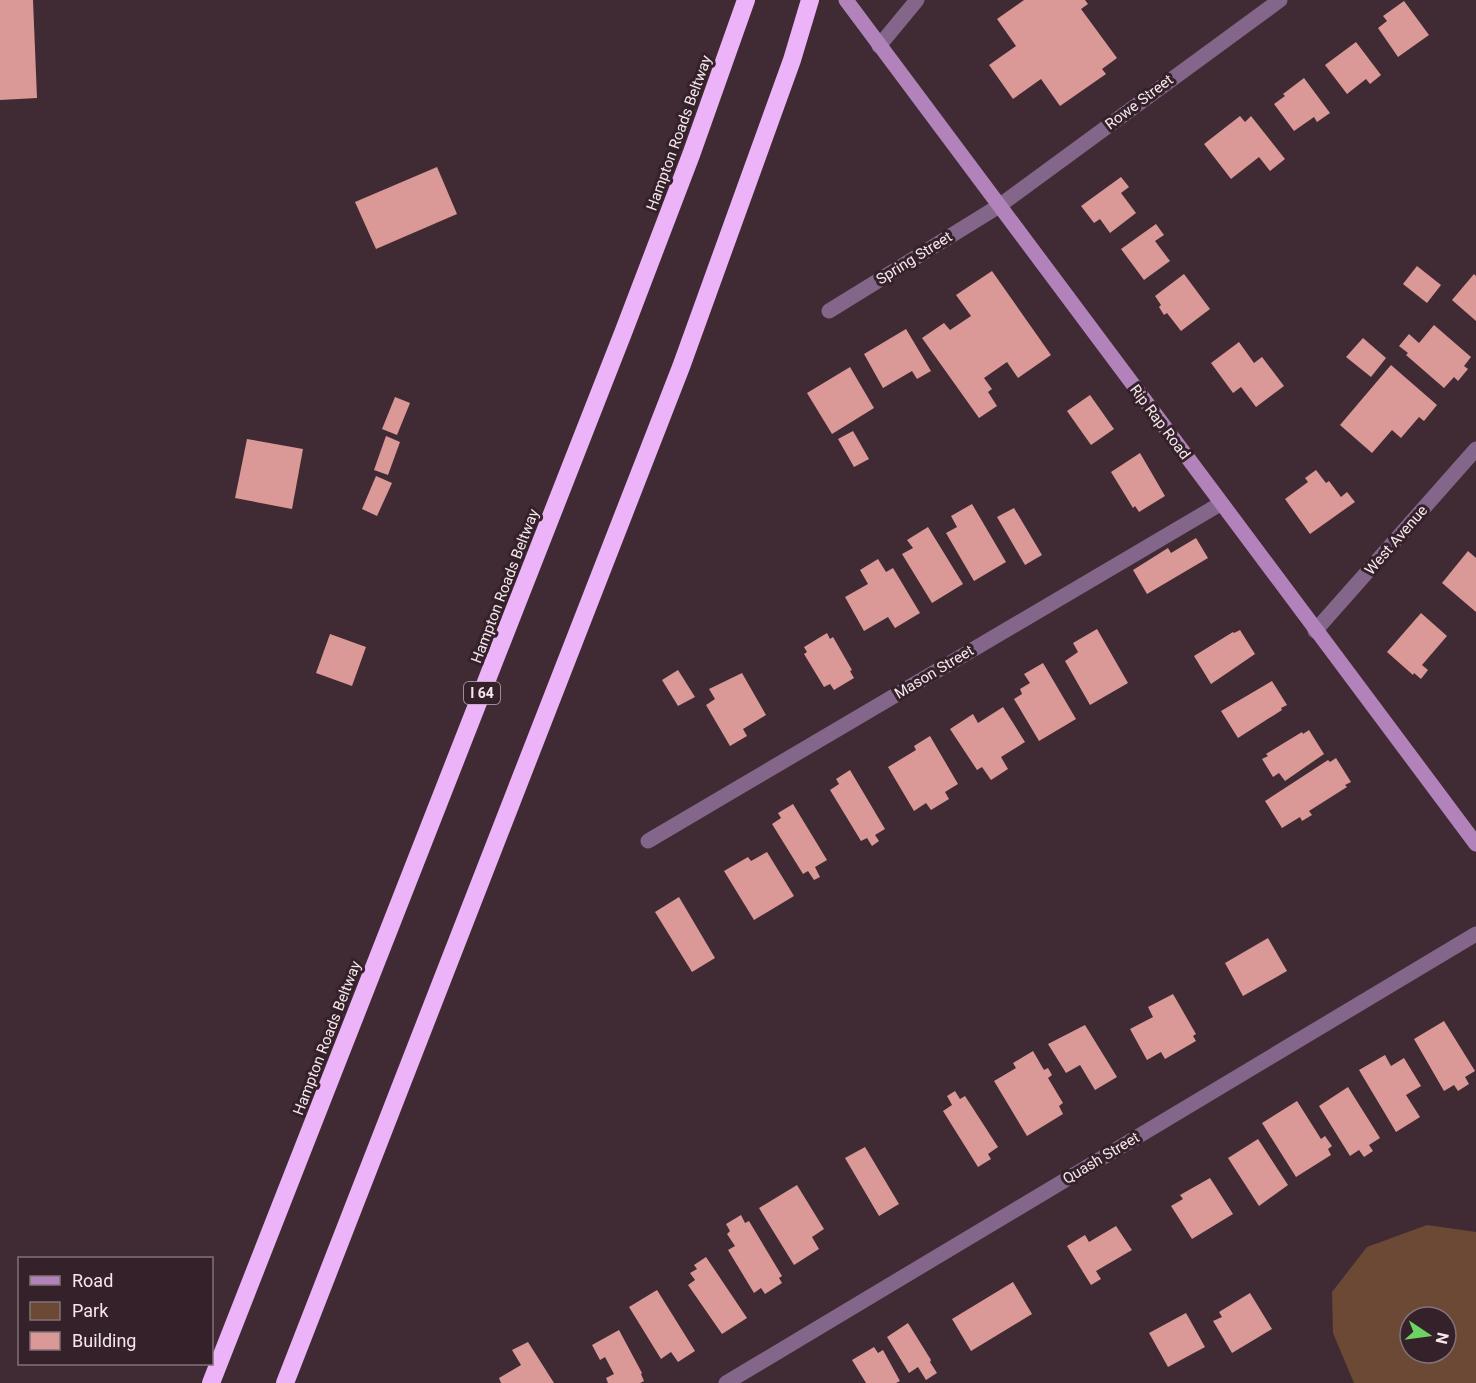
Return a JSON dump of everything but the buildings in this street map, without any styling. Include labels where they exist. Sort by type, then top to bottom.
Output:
[{"type":"highway","name":"Hampton Roads Beltway","points":[[211,1383],[628,322],[692,155],[746,0]]},
{"type":"highway","points":[[285,1383],[681,367],[792,60],[810,0]]},
{"type":"main road","name":"Rip Rap Road","points":[[846,0],[1476,844]]},
{"type":"street","points":[[879,46],[917,0]]},
{"type":"street","name":"Rowe Street","points":[[999,206],[1280,0]]},
{"type":"street","name":"Spring Street","points":[[829,311],[999,206]]},
{"type":"street","name":"West Avenue","points":[[1315,631],[1476,449]]},
{"type":"street","name":"Mason Street","points":[[648,841],[1221,504]]},
{"type":"street","name":"Quash Street","points":[[726,1383],[1476,934]]},
{"type":"green space","points":[[1427,1225],[1476,1232],[1476,1383],[1354,1383],[1333,1333],[1332,1292],[1367,1247]]}]
